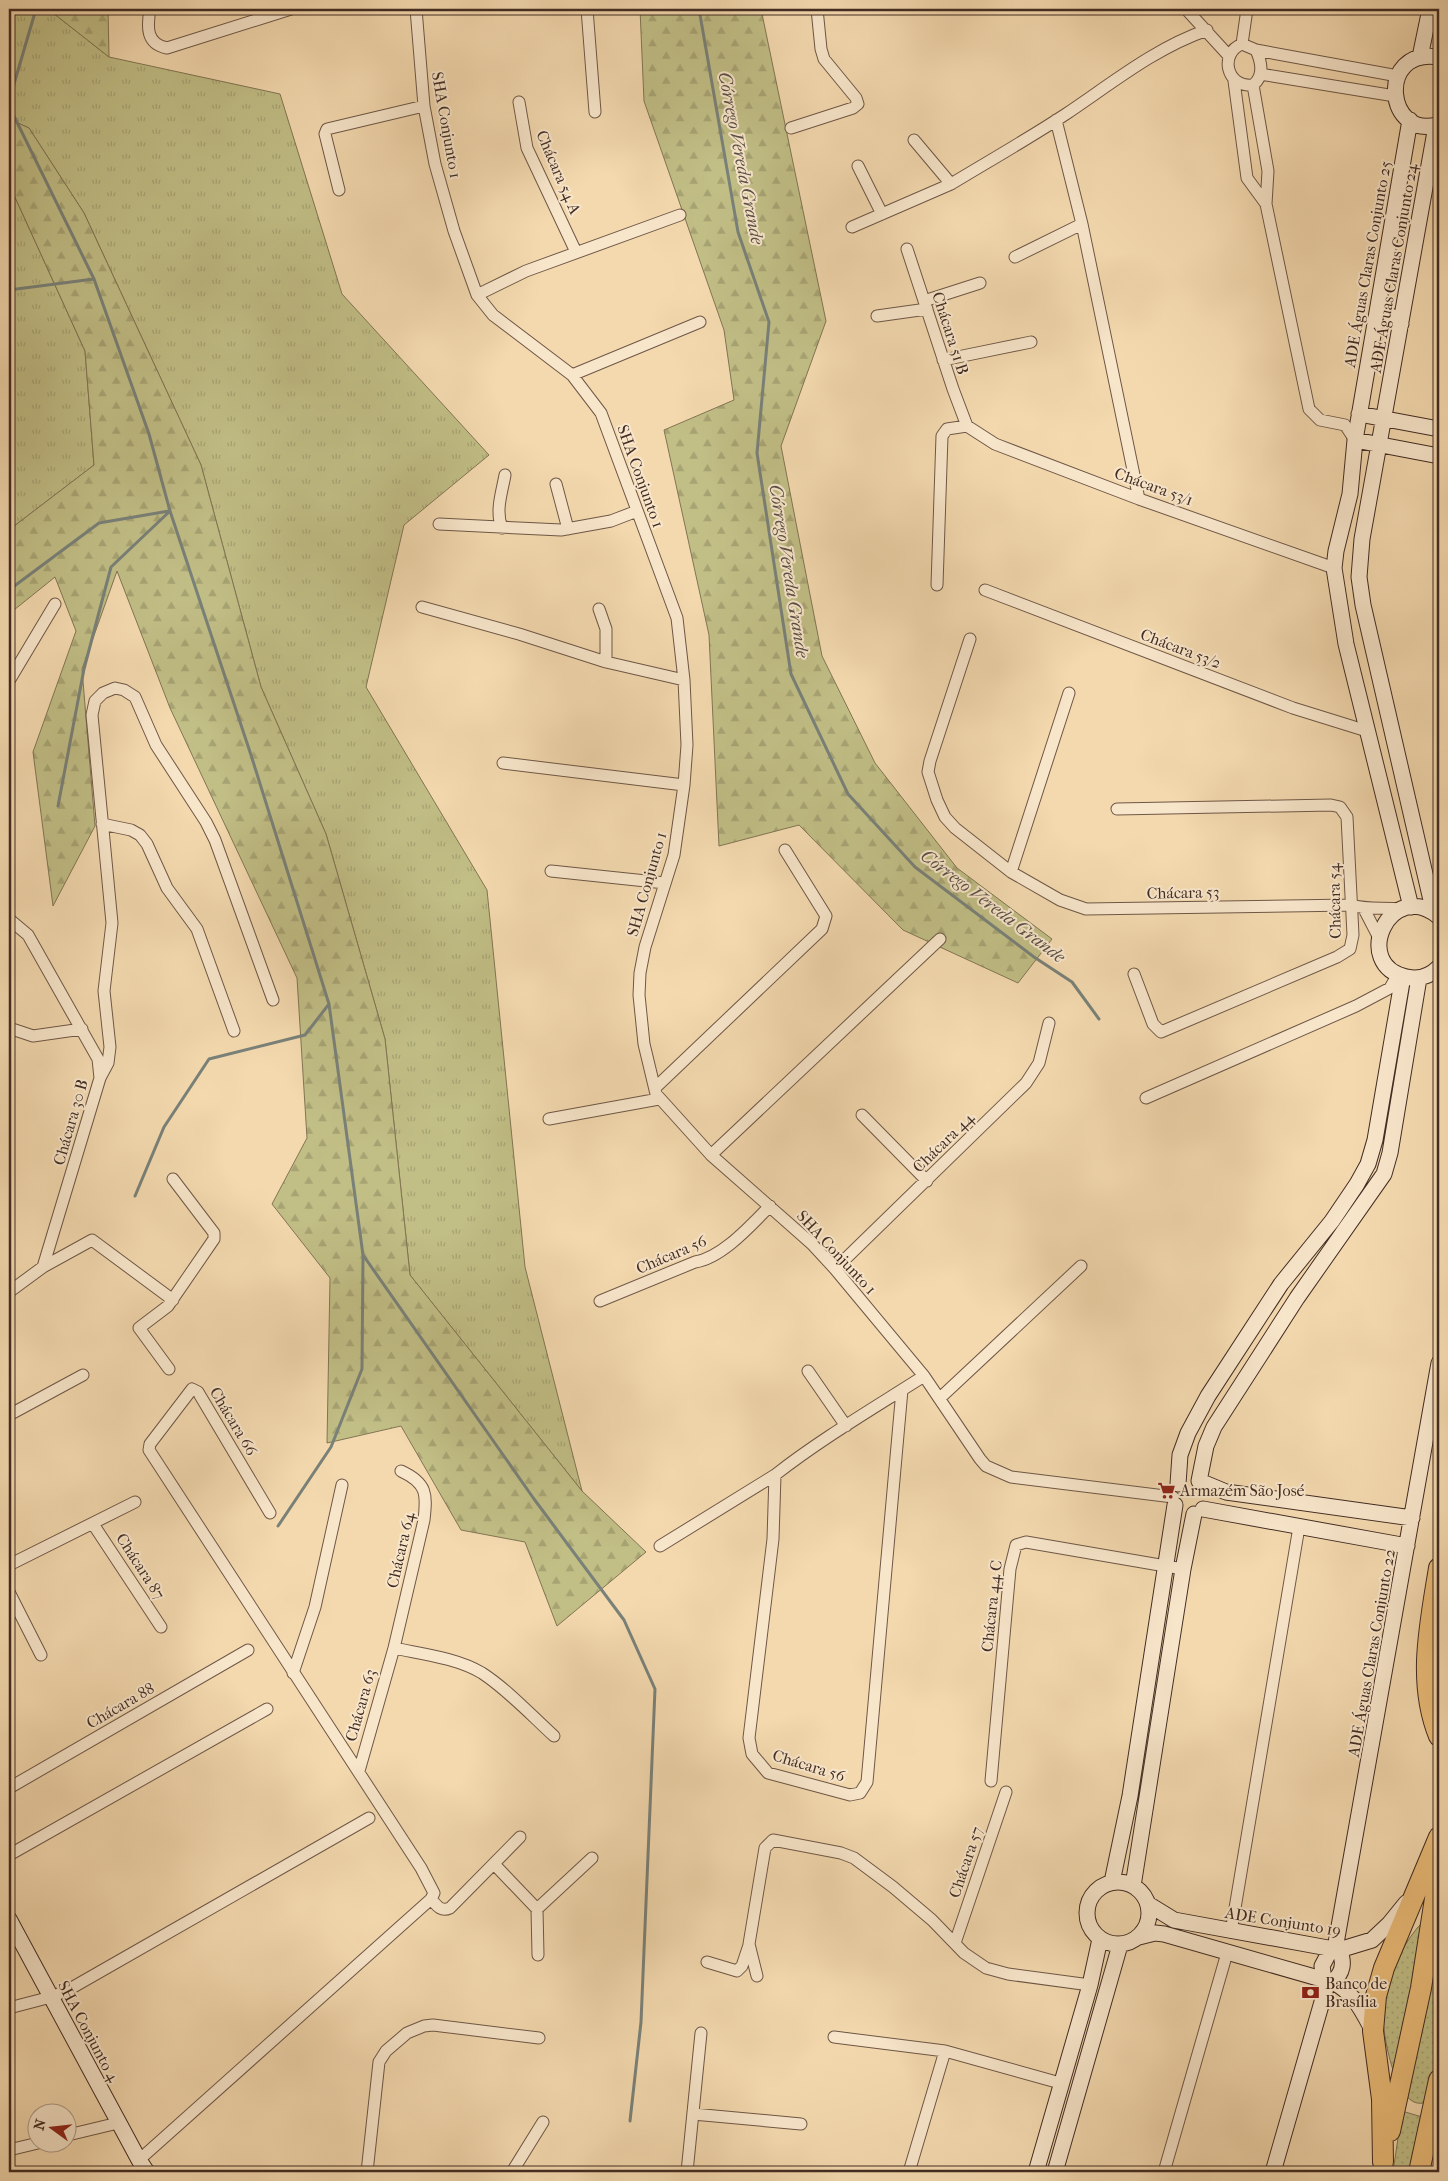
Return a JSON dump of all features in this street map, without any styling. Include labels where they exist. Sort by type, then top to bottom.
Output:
[{"type":"highway","points":[[1439,1568],[1430,1629],[1427,1690],[1439,1736]]},
{"type":"highway","points":[[1382,2167],[1382,2099],[1373,2031],[1376,1996],[1384,1968],[1439,1838]]},
{"type":"highway","points":[[1382,2167],[1421,1988],[1439,1873]]},
{"type":"highway","points":[[1419,2172],[1439,2080]]},
{"type":"highway","points":[[1423,2152],[1439,2125]]},
{"type":"street","points":[[150,9],[147,24],[150,38],[158,46],[167,48],[285,10]]},
{"type":"street","name":"SHA Conjunto 1","points":[[416,9],[424,106],[438,174],[454,231],[477,295],[493,315],[572,375],[601,414],[677,618],[684,680],[687,745],[684,786],[679,832],[645,947],[640,973],[644,1044],[657,1094],[711,1155],[770,1206],[835,1269],[924,1376],[980,1459],[995,1471],[1011,1477],[1176,1496]]},
{"type":"street","points":[[587,9],[595,112]]},
{"type":"street","points":[[791,128],[853,108],[858,104],[856,98],[824,60],[820,49],[817,9]]},
{"type":"street","points":[[1186,9],[1229,56]]},
{"type":"street","points":[[1242,44],[1247,9]]},
{"type":"street","points":[[1420,57],[1430,9]]},
{"type":"street","points":[[852,227],[951,184],[1056,120],[1156,54],[1181,39],[1207,30]]},
{"type":"street","points":[[1242,44],[1256,50],[1398,76]]},
{"type":"street","points":[[1242,44],[1233,49],[1229,56],[1228,65],[1234,81],[1247,178],[1266,204]]},
{"type":"street","points":[[1234,81],[1242,85],[1253,85],[1257,82],[1261,66],[1256,50]]},
{"type":"street","points":[[1437,125],[1418,124],[1410,120],[1400,110],[1394,96],[1398,76],[1407,64],[1420,57],[1439,57]]},
{"type":"street","points":[[1260,74],[1394,96]]},
{"type":"street","points":[[1253,85],[1268,171],[1266,204],[1309,409],[1320,420],[1345,425],[1354,440],[1439,456]]},
{"type":"street","name":"Chácara 54 A","points":[[519,102],[528,148],[576,252]]},
{"type":"street","points":[[339,190],[325,134],[326,128],[424,106]]},
{"type":"street","points":[[1056,120],[1082,224],[1139,499]]},
{"type":"street","name":"ADE Águas Claras Conjunto 25","points":[[1406,908],[1393,827],[1346,644],[1334,568],[1350,494],[1354,440],[1410,120]]},
{"type":"street","name":"ADE Águas Claras Conjunto 24","points":[[1379,444],[1437,125]]},
{"type":"street","points":[[914,140],[951,184]]},
{"type":"street","points":[[858,166],[882,214]]},
{"type":"street","points":[[477,295],[526,271],[680,215]]},
{"type":"street","points":[[1015,257],[1082,224]]},
{"type":"street","name":"Chácara 51 B","points":[[907,249],[943,360],[967,426]]},
{"type":"street","points":[[877,316],[925,305],[980,283]]},
{"type":"street","points":[[1377,312],[1397,319],[1401,324]]},
{"type":"street","points":[[572,375],[700,322]]},
{"type":"street","points":[[943,360],[1031,342]]},
{"type":"street","points":[[1345,425],[1359,414],[1385,417],[1417,426],[1439,429]]},
{"type":"street","points":[[937,586],[942,436],[947,429],[967,426]]},
{"type":"street","name":"Chácara 53/1","points":[[967,426],[995,444],[1139,499],[1334,568]]},
{"type":"street","points":[[1411,450],[1406,446],[1406,433],[1410,428],[1417,426]]},
{"type":"street","points":[[1379,444],[1362,539],[1359,577],[1363,605],[1437,915]]},
{"type":"street","points":[[502,528],[499,520],[499,508],[505,476]]},
{"type":"street","points":[[556,484],[568,529]]},
{"type":"street","points":[[439,524],[502,528],[568,529],[611,521],[637,511]]},
{"type":"street","points":[[1340,536],[1356,542],[1362,539]]},
{"type":"street","name":"Chácara 53/2","points":[[985,590],[1293,708],[1367,731]]},
{"type":"street","points":[[9,681],[55,604]]},
{"type":"street","points":[[422,607],[519,634],[606,662],[684,680]]},
{"type":"street","points":[[599,609],[606,629],[606,662]]},
{"type":"street","name":"Chácara 53","points":[[970,639],[928,772],[936,800],[944,816],[955,828],[1011,872],[1060,900],[1086,909],[1351,905],[1364,909],[1383,907],[1406,908]]},
{"type":"street","points":[[100,1078],[108,1063],[110,1047],[104,991],[112,934],[92,715],[95,701],[103,693],[115,688],[124,690],[135,697],[156,745],[206,822],[273,1000]]},
{"type":"street","points":[[1011,872],[1069,693]]},
{"type":"street","points":[[503,763],[684,786]]},
{"type":"street","name":"Chácara 54","points":[[1117,809],[1331,805],[1340,807],[1347,817],[1353,935],[1350,949],[1337,957],[1162,1032],[1153,1024],[1134,974]]},
{"type":"street","points":[[102,824],[131,830],[140,835],[147,844],[167,888],[197,929],[234,1031]]},
{"type":"street","points":[[549,1119],[657,1094],[822,929],[826,916],[785,850]]},
{"type":"street","points":[[551,871],[665,882]]},
{"type":"street","points":[[1379,938],[1382,926],[1390,916],[1406,908],[1423,908],[1437,915]]},
{"type":"street","points":[[1364,909],[1379,938],[1383,959],[1389,968],[1400,975],[1419,978],[1439,968]]},
{"type":"street","name":"Chácara 30 B","points":[[9,919],[28,935],[82,1029],[98,1059],[100,1078],[43,1268]]},
{"type":"street","points":[[711,1155],[940,939]]},
{"type":"street","points":[[1146,1098],[1356,1006],[1390,988],[1400,975]]},
{"type":"street","points":[[1112,1882],[1130,1796],[1176,1496],[1180,1455],[1185,1440],[1208,1396],[1281,1284],[1332,1221],[1368,1164],[1379,1120],[1400,975]]},
{"type":"street","points":[[1200,1482],[1206,1446],[1214,1427],[1297,1298],[1384,1174],[1390,1153],[1419,978]]},
{"type":"street","name":"Chácara 44","points":[[835,1269],[927,1181],[1034,1073],[1050,1023]]},
{"type":"street","points":[[9,1028],[33,1036],[82,1029]]},
{"type":"street","points":[[862,1114],[927,1181]]},
{"type":"street","points":[[1368,1164],[1384,1174]]},
{"type":"street","points":[[169,1369],[139,1328],[168,1306],[214,1239],[214,1233],[173,1179]]},
{"type":"street","name":"Chácara 56","points":[[600,1301],[695,1262],[705,1261],[743,1233],[770,1206]]},
{"type":"street","points":[[9,1292],[43,1268],[92,1240],[173,1300]]},
{"type":"street","points":[[940,1398],[1081,1266]]},
{"type":"street","name":"ADE Águas Claras Conjunto 22","points":[[1273,2172],[1328,1981],[1338,1977],[1342,1967],[1342,1957],[1335,1949],[1439,1363]]},
{"type":"street","points":[[808,1371],[846,1426]]},
{"type":"street","points":[[9,1415],[83,1375]]},
{"type":"street","points":[[660,1546],[775,1475],[846,1426],[924,1376]]},
{"type":"street","name":"Chácara 66","points":[[270,1513],[194,1388],[150,1444],[150,1452],[293,1673]]},
{"type":"street","name":"Chácara 56","points":[[775,1475],[773,1539],[749,1738],[752,1754],[768,1773],[856,1795],[863,1790],[867,1782],[902,1390]]},
{"type":"street","name":"Chácara 64","points":[[394,1648],[424,1520],[426,1501],[422,1488],[416,1478],[401,1471]]},
{"type":"street","points":[[1176,1496],[1188,1479],[1226,1492],[1412,1518]]},
{"type":"street","points":[[1133,1886],[1148,1801],[1183,1569],[1199,1512],[1208,1498],[1206,1487],[1200,1482]]},
{"type":"street","points":[[142,2168],[431,1899],[433,1890],[421,1868],[293,1673],[315,1607],[342,1485]]},
{"type":"street","points":[[1220,1512],[1219,1502],[1226,1492]]},
{"type":"street","points":[[1176,1496],[1183,1512],[1220,1512],[1407,1546]]},
{"type":"street","name":"Chácara 87","points":[[9,1565],[135,1502]]},
{"type":"street","points":[[1375,1539],[1382,1538],[1390,1531],[1389,1524],[1380,1515]]},
{"type":"street","name":"Chácara 87","points":[[93,1524],[162,1627]]},
{"type":"street","points":[[1231,1932],[1299,1527]]},
{"type":"street","name":"Chácara 44 C","points":[[991,1781],[1010,1569],[1016,1545],[1026,1542],[1183,1569]]},
{"type":"street","points":[[9,1592],[41,1655]]},
{"type":"street","points":[[1158,1610],[1176,1613]]},
{"type":"street","points":[[394,1648],[446,1660],[481,1673],[518,1702],[554,1736]]},
{"type":"street","name":"Chácara 63","points":[[359,1771],[394,1648]]},
{"type":"street","name":"Chácara 88","points":[[9,1788],[248,1650]]},
{"type":"street","points":[[9,1855],[267,1710]]},
{"type":"street","name":"Chácara 57","points":[[955,1943],[1006,1792]]},
{"type":"street","points":[[1130,1796],[1148,1801]]},
{"type":"street","points":[[9,2008],[51,1997],[68,1990],[369,1818]]},
{"type":"street","points":[[431,1899],[440,1908],[445,1910],[450,1908],[520,1837]]},
{"type":"street","points":[[707,1962],[738,1970],[749,1944],[765,1848],[773,1840],[841,1853],[854,1858],[893,1887],[974,1961],[996,1972],[1090,1985]]},
{"type":"street","points":[[537,1909],[592,1858]]},
{"type":"street","points":[[494,1864],[537,1909],[538,1955]]},
{"type":"street","points":[[1139,1937],[1148,1924],[1148,1904],[1141,1891],[1133,1886],[1112,1882],[1094,1893],[1087,1912],[1092,1932],[1109,1944],[1120,1945],[1130,1943],[1139,1937],[1156,1933],[1164,1934],[1328,1981],[1342,1987],[1355,2000],[1373,2031]]},
{"type":"street","name":"ADE Conjunto 19","points":[[1148,1904],[1174,1920],[1231,1932],[1335,1949],[1372,1940],[1389,1924],[1421,1884]]},
{"type":"street","name":"SHA Conjunto 4","points":[[9,1919],[142,2168]]},
{"type":"street","points":[[1036,2172],[1060,2083],[1090,1985],[1100,1939]]},
{"type":"street","points":[[749,1944],[757,1976]]},
{"type":"street","points":[[1056,2172],[1120,1945]]},
{"type":"street","points":[[1164,2172],[1227,1952]]},
{"type":"street","points":[[367,2172],[379,2062],[386,2052],[407,2033],[433,2025],[539,2038]]},
{"type":"street","points":[[687,2172],[700,2033]]},
{"type":"street","points":[[834,2036],[945,2051],[1060,2083]]},
{"type":"street","points":[[909,2172],[945,2051]]},
{"type":"street","points":[[693,2114],[801,2124]]},
{"type":"street","points":[[512,2172],[543,2122]]},
{"type":"street","points":[[78,2133],[118,2123]]},
{"type":"street","points":[[9,2150],[28,2145]]},
{"type":"green space","points":[[9,9],[48,9],[109,57],[280,94],[342,294],[489,455],[404,525],[366,687],[487,890],[525,1267],[582,1491],[410,1275],[385,1039],[326,834],[261,687],[201,465],[84,213],[29,128],[9,119]]},
{"type":"green space","points":[[48,9],[108,9],[109,57]]},
{"type":"green space","points":[[640,9],[761,9],[826,321],[781,446],[822,656],[875,763],[957,868],[1052,939],[1018,983],[903,930],[799,825],[719,846],[709,635],[664,430],[734,400],[724,330],[644,101]]},
{"type":"green space","points":[[9,119],[29,128],[84,213],[201,465],[261,687],[326,834],[385,1039],[410,1275],[582,1491],[646,1552],[557,1626],[525,1542],[461,1530],[401,1426],[327,1443],[330,1278],[272,1204],[307,1138],[297,978],[170,708],[117,571],[82,669],[95,826],[53,906],[33,752],[76,631],[55,577],[9,614],[9,530],[94,465],[85,351],[9,184]]},
{"type":"green space","points":[[9,184],[85,351],[94,465],[9,530]]},
{"type":"green space","points":[[1439,1908],[1439,2096],[1427,2102],[1417,2103],[1406,2095],[1398,2084],[1393,2069],[1385,2034],[1382,2003],[1383,1992],[1396,1962],[1411,1936]]},
{"type":"green space","points":[[1402,2111],[1422,2117],[1413,2172],[1393,2172]]},
{"type":"waterway","points":[[9,101],[36,9]]},
{"type":"waterway","name":"Córrego Vereda Grande","points":[[699,9],[738,232],[769,322],[757,453],[791,674],[848,794],[915,867],[1034,957],[1072,982],[1099,1019]]},
{"type":"waterway","points":[[9,106],[94,279],[149,434],[170,511],[251,755],[329,1004],[363,1255],[534,1499],[624,1620],[655,1689],[641,2022],[630,2121]]},
{"type":"waterway","points":[[9,290],[94,279]]},
{"type":"waterway","points":[[9,590],[99,523],[169,511]]},
{"type":"waterway","points":[[58,806],[84,669],[111,567],[170,511]]},
{"type":"waterway","points":[[135,1196],[164,1127],[209,1059],[305,1035],[329,1004]]},
{"type":"waterway","points":[[278,1526],[331,1447],[362,1369],[363,1256]]},
{"type":"place","name":"Armazém São José","points":[[1166,1490]]},
{"type":"place","name":"Banco de Brasília","points":[[1311,1992]]}]
